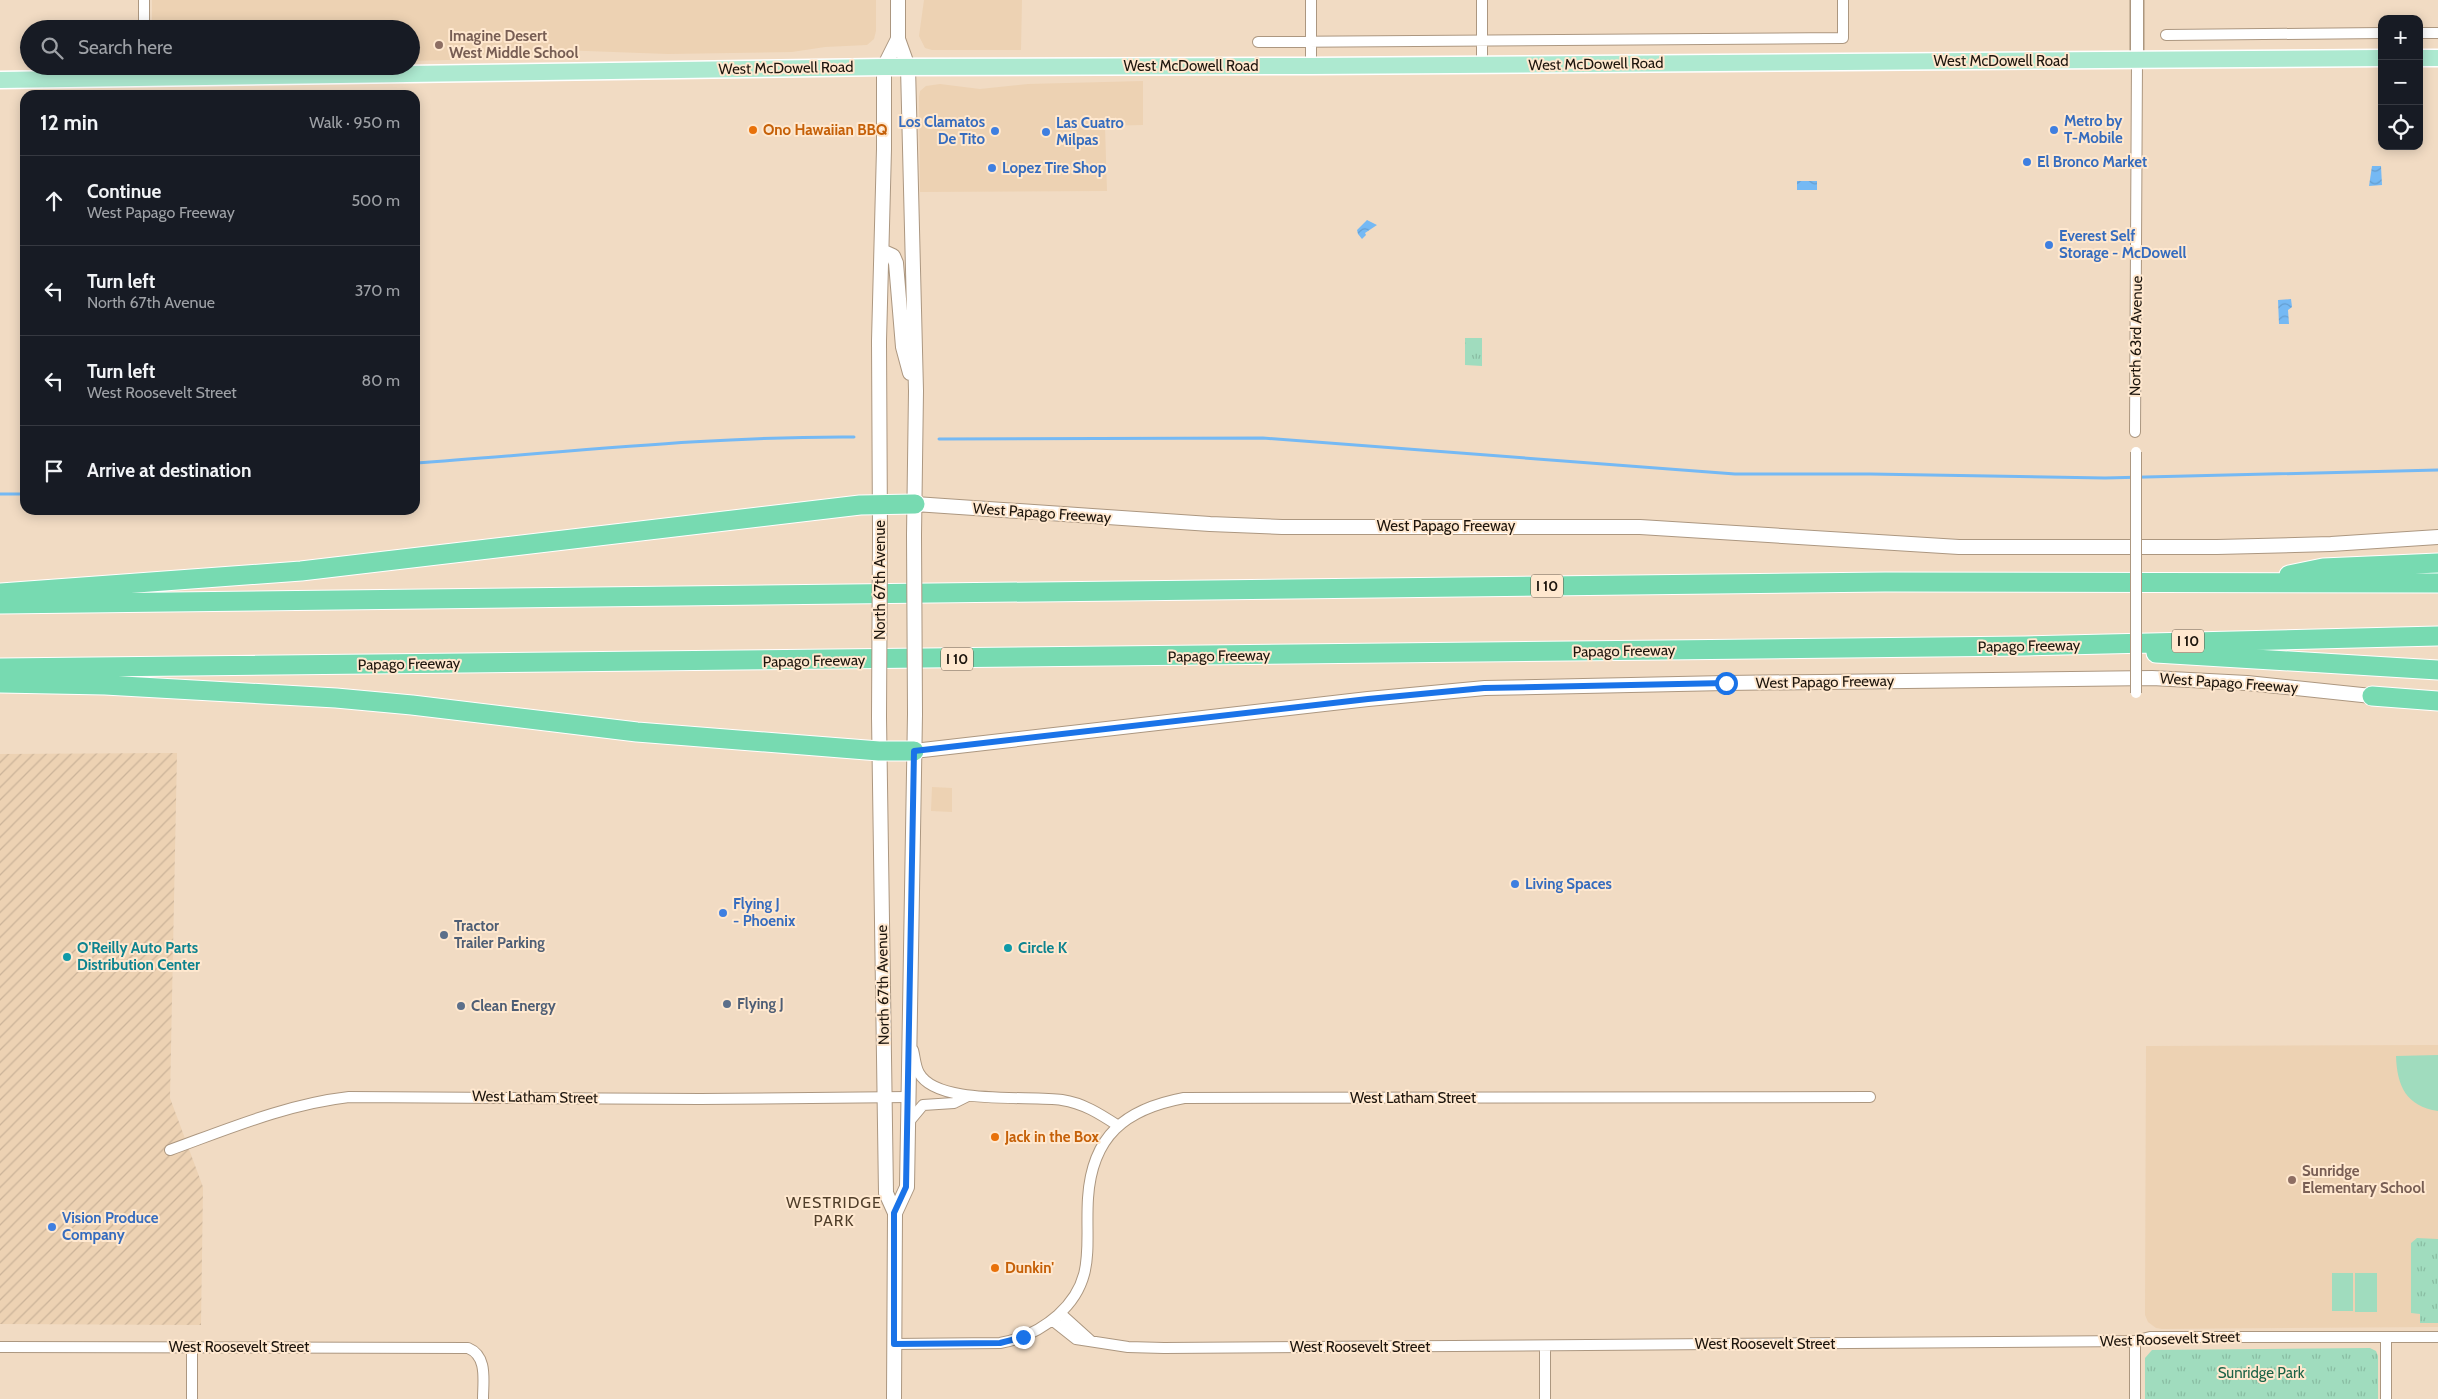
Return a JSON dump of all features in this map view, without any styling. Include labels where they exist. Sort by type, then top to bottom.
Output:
[{"type":"highway","points":[[0,593],[301,571],[880,504],[915,504]]},
{"type":"highway","points":[[2254,583],[2323,568],[2438,563]]},
{"type":"highway","name":"I 10","points":[[0,604],[1885,582],[2438,583]]},
{"type":"highway","name":"Papago Freeway","points":[[0,668],[2025,646],[2438,636]]},
{"type":"highway","points":[[2025,646],[2438,670]]},
{"type":"highway","points":[[0,683],[105,685],[336,698],[412,705],[637,732],[879,751],[914,751]]},
{"type":"highway","points":[[2372,696],[2438,702]]},
{"type":"main road","name":"North 67th Avenue","points":[[894,1213],[906,1187],[915,714],[914,535],[916,391],[908,67],[898,40],[898,0]]},
{"type":"main road","name":"North 67th Avenue","points":[[894,1399],[894,1213],[886,1193],[879,717],[884,67],[898,40]]},
{"type":"main road","name":"West McDowell Road","points":[[420,71],[2378,58]]},
{"type":"main road","points":[[2423,58],[2438,58]]},
{"type":"main road","name":"West McDowell Road","points":[[0,80],[103,75]]},
{"type":"main road","points":[[882,251],[893,256],[896,263],[903,347],[916,391]]},
{"type":"main road","name":"West Papago Freeway","points":[[915,504],[1210,524],[1282,527],[1640,526],[1968,547],[2217,547],[2331,544],[2438,537]]},
{"type":"main road","name":"West Papago Freeway","points":[[914,751],[1353,700],[1494,688],[2152,678],[2247,683],[2372,696]]},
{"type":"street","points":[[144,0],[144,20]]},
{"type":"street","points":[[1311,66],[1312,0]]},
{"type":"street","points":[[1482,0],[1482,65]]},
{"type":"street","name":"West McDowell Road","points":[[1258,42],[1843,38],[1843,0]]},
{"type":"street","name":"North 63rd Avenue","points":[[2135,432],[2137,0]]},
{"type":"street","points":[[2166,35],[2378,33]]},
{"type":"street","points":[[2423,33],[2438,33]]},
{"type":"street","points":[[2136,452],[2136,694]]},
{"type":"street","points":[[894,1344],[1000,1343],[1023,1337],[1056,1316],[1075,1297],[1084,1277],[1089,1250],[1090,1180],[1098,1154],[1117,1125],[1092,1109],[1061,1099],[968,1096],[935,1085],[919,1073],[909,1024]]},
{"type":"street","points":[[908,1123],[923,1105],[954,1103],[968,1096]]},
{"type":"street","name":"West Latham Street","points":[[170,1150],[288,1108],[321,1100],[349,1097],[908,1097]]},
{"type":"street","name":"West Latham Street","points":[[1117,1125],[1161,1102],[1184,1098],[1870,1097]]},
{"type":"street","name":"West Roosevelt Street","points":[[1056,1316],[1076,1338],[1128,1347],[1164,1348],[2135,1341],[2150,1337],[2438,1337]]},
{"type":"street","points":[[2386,1337],[2386,1399]]},
{"type":"street","points":[[2135,1341],[2135,1399]]},
{"type":"street","points":[[1545,1346],[1545,1399]]},
{"type":"street","name":"West Roosevelt Street","points":[[0,1347],[463,1347],[477,1353],[482,1362],[482,1399]]},
{"type":"street","points":[[192,1347],[192,1399]]},
{"type":"shaded area","points":[[152,0],[876,0],[876,31],[874,39],[867,45],[825,47],[792,52],[668,54],[559,50],[522,58],[420,61],[420,20],[152,20]]},
{"type":"shaded area","points":[[924,0],[1022,0],[1021,50],[932,50],[925,48],[919,36]]},
{"type":"shaded area","points":[[1143,81],[1143,125],[1105,126],[1107,191],[920,192],[919,97],[920,91],[926,86],[940,84],[980,89],[1028,84]]},
{"type":"shaded area","points":[[177,753],[170,1098],[203,1187],[201,1325],[0,1324],[0,754]]},
{"type":"shaded area","points":[[932,787],[952,788],[952,812],[931,811]]},
{"type":"shaded area","name":"Sunridge Elementary School","points":[[2438,1045],[2438,1327],[2162,1329],[2156,1328],[2148,1322],[2145,1315],[2146,1046]]},
{"type":"green space","points":[[1465,338],[1482,338],[1482,366],[1465,365]]},
{"type":"green space","points":[[2438,1055],[2438,1111],[2418,1105],[2405,1093],[2398,1077],[2396,1056]]},
{"type":"green space","points":[[2417,1238],[2438,1239],[2438,1323],[2420,1323],[2420,1314],[2411,1313],[2411,1243]]},
{"type":"green space","points":[[2332,1273],[2353,1273],[2353,1311],[2332,1311]]},
{"type":"green space","points":[[2355,1273],[2377,1273],[2377,1312],[2355,1312]]},
{"type":"green space","name":"Sunridge Park","points":[[2370,1348],[2376,1351],[2378,1356],[2378,1399],[2145,1399],[2145,1358],[2152,1350]]},
{"type":"water","points":[[2372,166],[2381,166],[2382,185],[2369,186]]},
{"type":"water","points":[[1797,181],[1817,181],[1817,190],[1797,190]]},
{"type":"water","points":[[1367,220],[1377,225],[1365,233],[1366,235],[1362,239],[1357,230]]},
{"type":"water","points":[[2291,299],[2292,307],[2288,310],[2289,324],[2279,324],[2278,300]]},
{"type":"waterway","points":[[420,463],[689,442],[799,437],[854,437]]},
{"type":"waterway","points":[[939,439],[1263,438],[1735,474],[2105,478],[2438,470]]},
{"type":"waterway","points":[[0,494],[20,494]]},
{"type":"place","name":"Imagine Desert West Middle School","points":[[439,45]]},
{"type":"place","name":"Ono Hawaiian BBQ","points":[[753,130]]},
{"type":"place","name":"Metro by T-Mobile","points":[[2054,130]]},
{"type":"place","name":"Los Clamatos De Tito","points":[[995,131]]},
{"type":"place","name":"Las Cuatro Milpas","points":[[1046,132]]},
{"type":"place","name":"El Bronco Market","points":[[2027,162]]},
{"type":"place","name":"Lopez Tire Shop","points":[[992,168]]},
{"type":"place","name":"Everest Self Storage - McDowell","points":[[2049,245]]},
{"type":"place","name":"Living Spaces","points":[[1515,884]]},
{"type":"place","name":"Flying J - Phoenix","points":[[723,913]]},
{"type":"place","name":"Tractor Trailer Parking","points":[[444,935]]},
{"type":"place","name":"Circle K","points":[[1008,948]]},
{"type":"place","name":"O'Reilly Auto Parts Distribution Center","points":[[67,957]]},
{"type":"place","name":"Flying J","points":[[727,1004]]},
{"type":"place","name":"Clean Energy","points":[[461,1006]]},
{"type":"place","name":"Jack in the Box","points":[[995,1137]]},
{"type":"place","name":"Sunridge Elementary School","points":[[2292,1180]]},
{"type":"place","name":"Vision Produce Company","points":[[52,1227]]},
{"type":"place","name":"Dunkin'","points":[[995,1268]]},
{"type":"district","name":"WESTRIDGE PARK","points":[[834,1211]]},
{"type":"route","points":[[1023,1337],[1000,1343],[894,1344],[894,1213],[906,1187],[914,751],[1368,699],[1484,688],[1726,683]]}]
